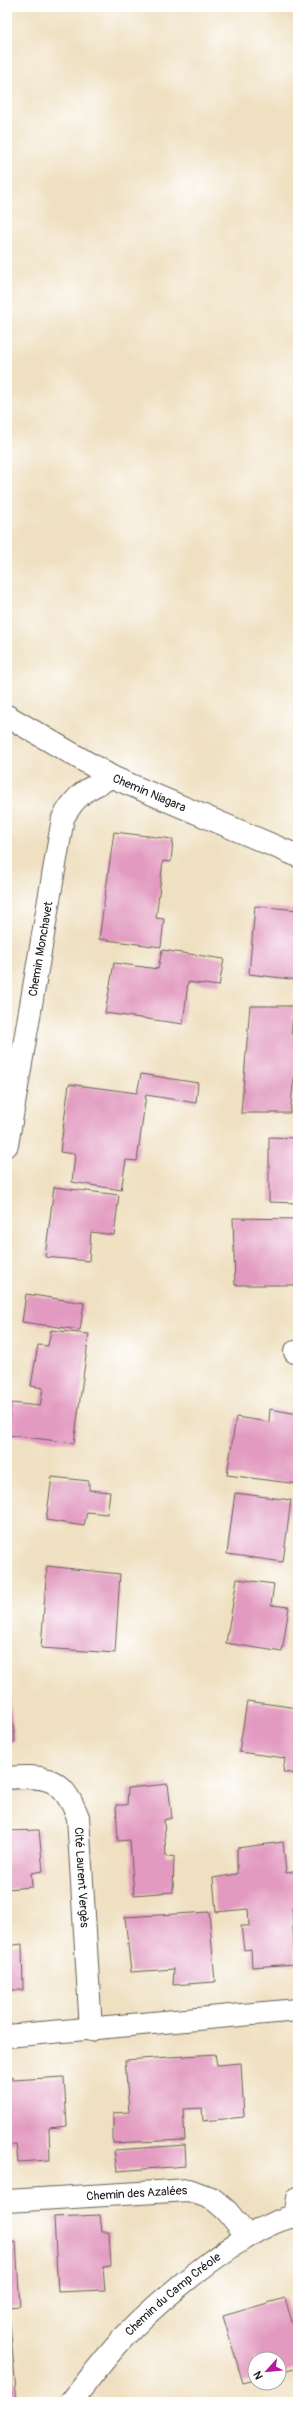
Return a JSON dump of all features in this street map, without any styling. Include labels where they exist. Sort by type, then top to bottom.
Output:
[{"type":"street","name":"Chemin Niagara","points":[[7,716],[112,777],[298,856]]},
{"type":"street","name":"Chemin Monchavet","points":[[7,1145],[63,818],[74,800],[92,786],[112,777]]},
{"type":"street","name":"Cité Laurent Vergès","points":[[7,1778],[34,1776],[56,1782],[71,1800],[78,1817],[91,2030]]},
{"type":"street","points":[[7,2036],[91,2030],[298,2010]]},
{"type":"street","name":"Chemin des Azalées","points":[[7,2201],[189,2190],[213,2199],[227,2211],[248,2236]]},
{"type":"street","name":"Chemin du Camp Créole","points":[[71,2402],[127,2334],[209,2262],[248,2236],[297,2210]]},
{"type":"building","points":[[114,832],[173,839],[171,862],[163,861],[156,918],[164,919],[161,947],[99,939]]},
{"type":"building","points":[[255,906],[298,910],[298,980],[249,974]]},
{"type":"building","points":[[162,950],[224,959],[219,986],[188,982],[183,1024],[105,1013],[114,963],[158,969]]},
{"type":"building","points":[[250,1006],[294,1006],[291,1034],[298,1035],[298,1041],[290,1113],[241,1113]]},
{"type":"building","points":[[141,1074],[198,1083],[196,1103],[146,1095],[137,1161],[126,1160],[121,1190],[72,1182],[75,1154],[60,1152],[69,1084],[137,1093]]},
{"type":"building","points":[[269,1137],[298,1138],[298,1203],[269,1202]]},
{"type":"building","points":[[54,1187],[119,1195],[114,1235],[91,1232],[89,1261],[45,1257]]},
{"type":"building","points":[[233,1218],[298,1219],[298,1285],[235,1285]]},
{"type":"building","points":[[26,1294],[84,1303],[80,1330],[22,1322]]},
{"type":"building","points":[[51,1330],[89,1334],[74,1443],[8,1435],[11,1403],[40,1406],[43,1388],[31,1386],[38,1345],[48,1346]]},
{"type":"building","points":[[270,1409],[298,1414],[298,1484],[227,1475],[236,1417],[269,1422]]},
{"type":"building","points":[[52,1477],[89,1481],[89,1490],[110,1492],[107,1514],[87,1512],[84,1526],[46,1520]]},
{"type":"building","points":[[235,1493],[291,1500],[283,1562],[227,1554]]},
{"type":"building","points":[[47,1566],[120,1574],[115,1653],[41,1648]]},
{"type":"building","points":[[237,1579],[274,1584],[271,1605],[289,1607],[282,1652],[226,1643]]},
{"type":"building","points":[[10,1700],[15,1742],[7,1743],[7,1701]]},
{"type":"building","points":[[247,1701],[298,1708],[298,1774],[283,1772],[285,1758],[239,1752]]},
{"type":"building","points":[[168,1784],[172,1818],[164,1820],[166,1857],[174,1856],[173,1892],[134,1895],[130,1840],[118,1841],[116,1805],[127,1805],[128,1788]]},
{"type":"building","points":[[39,1830],[43,1871],[31,1873],[32,1887],[7,1889],[7,1831]]},
{"type":"building","points":[[283,1842],[286,1873],[298,1871],[298,1907],[292,1907],[295,1964],[252,1967],[251,1949],[244,1950],[241,1926],[249,1926],[248,1909],[216,1912],[213,1878],[237,1874],[237,1848]]},
{"type":"building","points":[[209,1912],[215,1982],[173,1985],[174,1969],[131,1972],[125,1917]]},
{"type":"building","points":[[22,1944],[23,1990],[7,1990],[7,1946]]},
{"type":"building","points":[[215,2054],[217,2065],[241,2063],[244,2117],[203,2121],[202,2108],[183,2109],[185,2140],[113,2143],[113,2113],[129,2112],[125,2060]]},
{"type":"building","points":[[12,2077],[12,2080],[64,2077],[67,2126],[49,2128],[50,2160],[18,2162],[16,2144],[7,2145],[7,2078]]},
{"type":"building","points":[[185,2145],[186,2166],[117,2171],[114,2150]]},
{"type":"building","points":[[100,2215],[102,2232],[109,2232],[111,2266],[103,2267],[105,2290],[58,2292],[54,2217]]},
{"type":"building","points":[[16,2242],[20,2306],[7,2307],[7,2243]]},
{"type":"building","points":[[285,2298],[298,2342],[298,2368],[287,2371],[287,2351],[247,2351],[247,2382],[243,2383],[223,2316]]},
{"type":"building","points":[[7,2323],[10,2323],[17,2402],[7,2402]]}]
